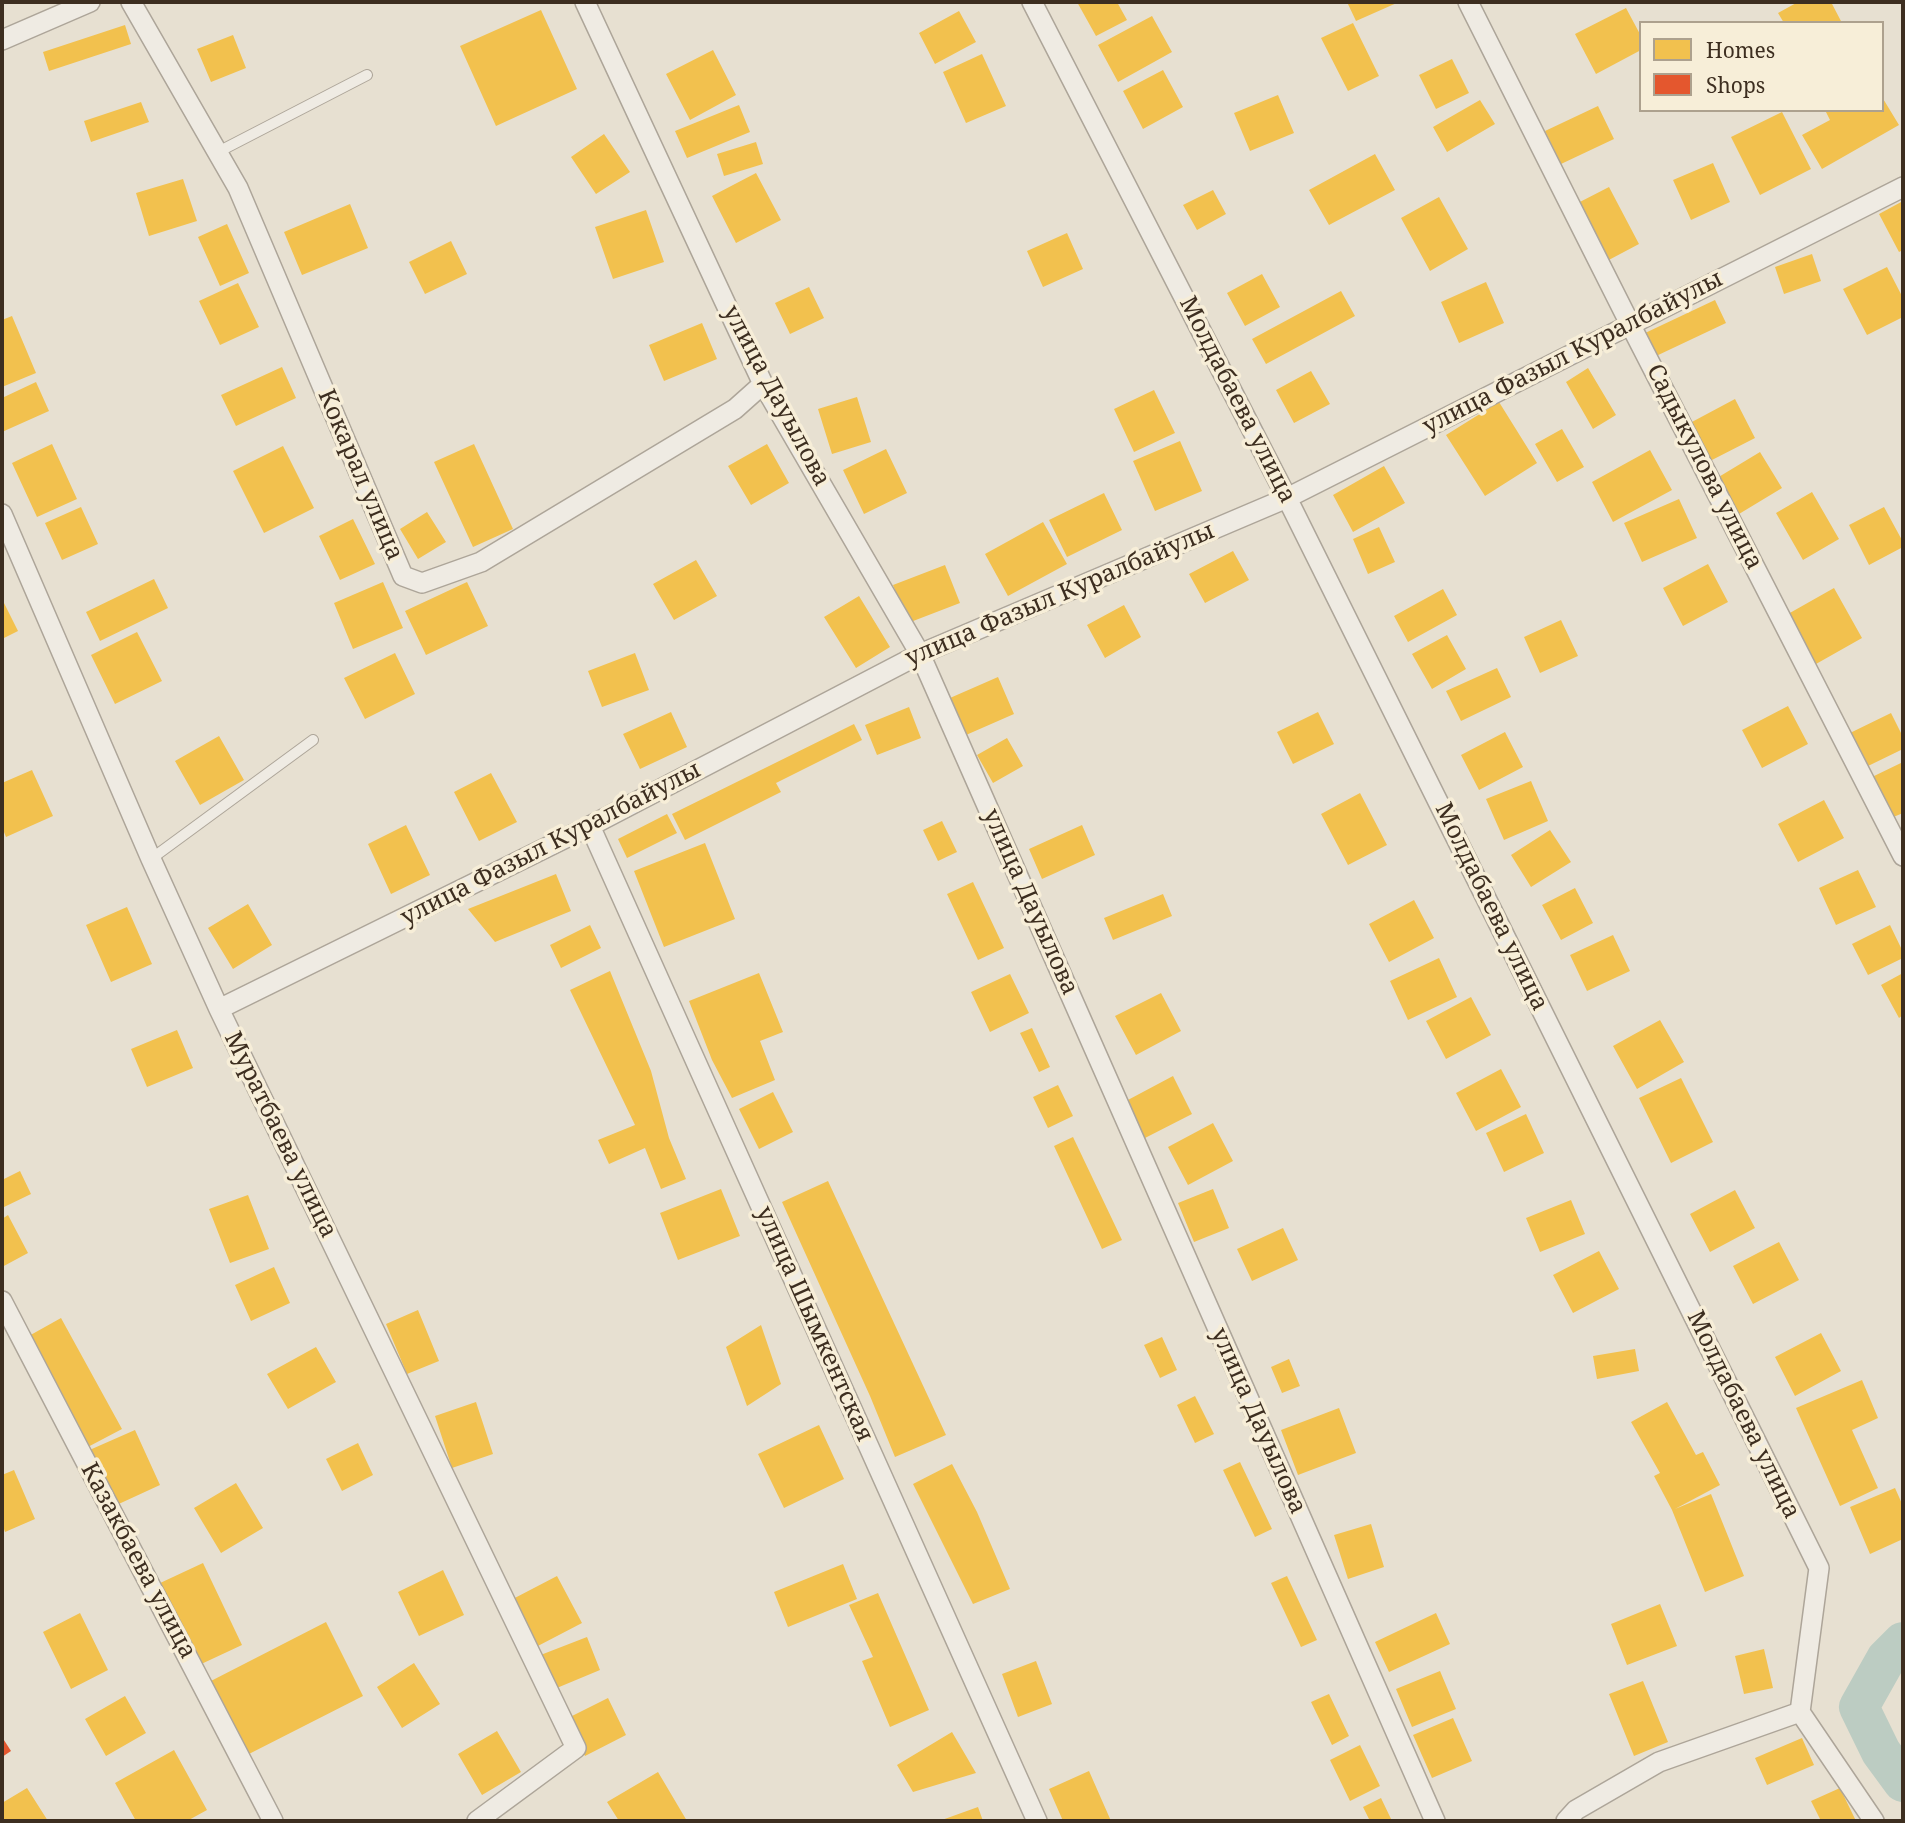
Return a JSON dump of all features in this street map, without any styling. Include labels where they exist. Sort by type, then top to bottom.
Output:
[{"type":"street","points":[[2,40],[90,2]]},
{"type":"street","name":"Кокарал улица","points":[[131,2],[238,188],[403,576],[422,583],[481,562],[735,409],[764,384]]},
{"type":"street","name":"улица Дауылова","points":[[585,2],[764,384],[920,654],[1435,1821]]},
{"type":"street","name":"Молдабаева улица","points":[[1032,2],[1287,498],[1819,1568],[1800,1712]]},
{"type":"street","name":"Садыкулова улица","points":[[1468,2],[1903,856]]},
{"type":"street","name":"улица Фазыл Куралбайулы","points":[[219,1009],[590,826],[920,654],[1287,498],[1903,187]]},
{"type":"street","name":"Муратбаева улица","points":[[2,514],[219,1009],[576,1748],[477,1821]]},
{"type":"street","name":"улица Шымкентская","points":[[590,826],[1037,1821]]},
{"type":"street","name":"Казакбаева улица","points":[[2,1301],[273,1821]]},
{"type":"street","points":[[1566,1821],[1576,1810],[1659,1762],[1800,1712],[1874,1821]]},
{"type":"lane","points":[[218,152],[367,75]]},
{"type":"lane","points":[[151,859],[313,740]]},
{"type":"building: Homes","points":[[1077,2],[1117,2],[1127,20],[1096,36]]},
{"type":"building: Homes","points":[[1347,2],[1399,2],[1356,21]]},
{"type":"building: Homes","points":[[1798,2],[1831,2],[1841,21],[1783,21],[1778,13]]},
{"type":"building: Homes","points":[[1626,8],[1639,32],[1639,51],[1596,74],[1575,34]]},
{"type":"building: Homes","points":[[541,10],[577,89],[496,126],[460,46]]},
{"type":"building: Homes","points":[[959,11],[976,42],[935,64],[919,33]]},
{"type":"building: Homes","points":[[1152,16],[1172,52],[1118,82],[1098,45]]},
{"type":"building: Homes","points":[[1353,23],[1379,76],[1348,91],[1321,38]]},
{"type":"building: Homes","points":[[125,25],[131,44],[49,71],[43,52]]},
{"type":"building: Homes","points":[[233,35],[246,68],[211,82],[197,49]]},
{"type":"building: Homes","points":[[713,50],[736,95],[690,120],[666,74]]},
{"type":"building: Homes","points":[[982,54],[1006,106],[966,123],[943,72]]},
{"type":"building: Homes","points":[[1452,59],[1469,93],[1436,109],[1419,75]]},
{"type":"building: Homes","points":[[1163,70],[1183,107],[1143,129],[1123,91]]},
{"type":"building: Homes","points":[[1278,95],[1294,133],[1250,151],[1234,113]]},
{"type":"building: Homes","points":[[1480,100],[1495,124],[1447,152],[1433,127]]},
{"type":"building: Homes","points":[[1884,100],[1899,125],[1822,169],[1802,135],[1830,120],[1826,112],[1884,112]]},
{"type":"building: Homes","points":[[141,102],[149,122],[91,142],[84,121]]},
{"type":"building: Homes","points":[[739,105],[750,132],[687,158],[675,131]]},
{"type":"building: Homes","points":[[1598,106],[1614,139],[1561,164],[1545,131]]},
{"type":"building: Homes","points":[[1782,112],[1811,169],[1760,195],[1731,137]]},
{"type":"building: Homes","points":[[604,134],[630,172],[596,194],[571,157]]},
{"type":"building: Homes","points":[[756,142],[763,164],[724,176],[717,154]]},
{"type":"building: Homes","points":[[1375,154],[1395,190],[1329,225],[1309,190]]},
{"type":"building: Homes","points":[[1713,163],[1730,202],[1691,220],[1673,180]]},
{"type":"building: Homes","points":[[756,173],[781,220],[736,243],[712,196]]},
{"type":"building: Homes","points":[[183,179],[197,221],[149,236],[136,193]]},
{"type":"building: Homes","points":[[1609,187],[1639,244],[1605,262],[1574,205]]},
{"type":"building: Homes","points":[[1213,190],[1226,214],[1197,230],[1183,205]]},
{"type":"building: Homes","points":[[1439,197],[1468,249],[1430,271],[1401,218]]},
{"type":"building: Homes","points":[[1903,201],[1903,250],[1899,252],[1879,214]]},
{"type":"building: Homes","points":[[350,204],[368,248],[302,275],[284,232]]},
{"type":"building: Homes","points":[[646,210],[664,262],[613,279],[595,227]]},
{"type":"building: Homes","points":[[227,224],[249,273],[220,286],[198,237]]},
{"type":"building: Homes","points":[[1067,233],[1083,269],[1043,287],[1027,251]]},
{"type":"building: Homes","points":[[451,241],[467,274],[425,294],[409,262]]},
{"type":"building: Homes","points":[[1812,254],[1821,281],[1784,294],[1775,267]]},
{"type":"building: Homes","points":[[1887,267],[1903,298],[1903,317],[1867,335],[1843,289]]},
{"type":"building: Homes","points":[[1262,274],[1280,307],[1245,326],[1227,293]]},
{"type":"building: Homes","points":[[1486,282],[1504,323],[1459,343],[1441,302]]},
{"type":"building: Homes","points":[[238,283],[259,327],[220,345],[199,301]]},
{"type":"building: Homes","points":[[809,287],[824,318],[790,334],[775,303]]},
{"type":"building: Homes","points":[[1341,291],[1355,316],[1266,364],[1252,339]]},
{"type":"building: Homes","points":[[1715,300],[1726,323],[1654,357],[1643,334]]},
{"type":"building: Homes","points":[[12,316],[36,373],[2,387],[2,320]]},
{"type":"building: Homes","points":[[702,323],[717,359],[664,381],[649,345]]},
{"type":"building: Homes","points":[[282,367],[296,398],[236,426],[221,395]]},
{"type":"building: Homes","points":[[1588,368],[1616,415],[1593,429],[1566,382]]},
{"type":"building: Homes","points":[[1311,371],[1330,404],[1294,423],[1276,390]]},
{"type":"building: Homes","points":[[36,382],[49,411],[2,432],[2,398]]},
{"type":"building: Homes","points":[[1154,390],[1175,433],[1134,452],[1114,409]]},
{"type":"building: Homes","points":[[857,397],[871,442],[832,454],[818,409]]},
{"type":"building: Homes","points":[[1735,399],[1755,438],[1710,461],[1690,423]]},
{"type":"building: Homes","points":[[1499,402],[1537,463],[1485,496],[1446,435]]},
{"type":"building: Homes","points":[[1562,429],[1584,467],[1557,482],[1535,444]]},
{"type":"building: Homes","points":[[1180,441],[1202,491],[1155,511],[1133,461]]},
{"type":"building: Homes","points":[[52,444],[77,499],[37,517],[12,463]]},
{"type":"building: Homes","points":[[474,444],[513,529],[473,547],[434,462]]},
{"type":"building: Homes","points":[[767,444],[789,483],[751,505],[728,466]]},
{"type":"building: Homes","points":[[283,446],[314,508],[264,533],[233,471]]},
{"type":"building: Homes","points":[[886,449],[907,493],[864,514],[843,470]]},
{"type":"building: Homes","points":[[1650,450],[1672,490],[1613,522],[1592,482]]},
{"type":"building: Homes","points":[[1760,452],[1782,488],[1739,514],[1717,478]]},
{"type":"building: Homes","points":[[1384,466],[1405,503],[1353,532],[1333,495]]},
{"type":"building: Homes","points":[[1812,492],[1839,539],[1803,560],[1776,513]]},
{"type":"building: Homes","points":[[1104,493],[1122,530],[1067,557],[1049,520]]},
{"type":"building: Homes","points":[[1679,499],[1697,538],[1642,562],[1624,523]]},
{"type":"building: Homes","points":[[81,507],[98,544],[62,560],[45,523]]},
{"type":"building: Homes","points":[[1884,507],[1903,542],[1903,547],[1869,565],[1849,525]]},
{"type":"building: Homes","points":[[427,512],[446,542],[418,559],[400,529]]},
{"type":"building: Homes","points":[[353,519],[375,564],[340,580],[319,536]]},
{"type":"building: Homes","points":[[1043,522],[1067,564],[1008,596],[985,554]]},
{"type":"building: Homes","points":[[1379,527],[1395,562],[1368,574],[1353,539]]},
{"type":"building: Homes","points":[[1233,551],[1249,580],[1205,603],[1189,574]]},
{"type":"building: Homes","points":[[696,560],[717,596],[674,620],[653,584]]},
{"type":"building: Homes","points":[[1708,564],[1728,602],[1683,626],[1663,588]]},
{"type":"building: Homes","points":[[945,565],[960,603],[908,623],[893,585]]},
{"type":"building: Homes","points":[[154,579],[168,608],[100,641],[86,612]]},
{"type":"building: Homes","points":[[383,582],[403,628],[353,649],[334,603]]},
{"type":"building: Homes","points":[[467,582],[488,626],[426,655],[405,611]]},
{"type":"building: Homes","points":[[1834,588],[1862,638],[1816,664],[1788,614]]},
{"type":"building: Homes","points":[[1443,589],[1457,615],[1408,642],[1394,616]]},
{"type":"building: Homes","points":[[859,596],[890,647],[856,668],[824,617]]},
{"type":"building: Homes","points":[[2,599],[18,631],[2,639]]},
{"type":"building: Homes","points":[[1124,605],[1141,637],[1105,658],[1087,625]]},
{"type":"building: Homes","points":[[1561,620],[1578,656],[1540,673],[1524,637]]},
{"type":"building: Homes","points":[[137,632],[162,681],[115,704],[91,655]]},
{"type":"building: Homes","points":[[1447,635],[1466,669],[1432,689],[1412,654]]},
{"type":"building: Homes","points":[[395,653],[415,694],[365,719],[344,678]]},
{"type":"building: Homes","points":[[635,653],[649,690],[602,707],[588,671]]},
{"type":"building: Homes","points":[[1497,668],[1511,697],[1461,721],[1446,691]]},
{"type":"building: Homes","points":[[998,677],[1014,714],[966,735],[950,698]]},
{"type":"building: Homes","points":[[1788,706],[1808,744],[1762,768],[1742,730]]},
{"type":"building: Homes","points":[[909,707],[921,738],[877,755],[865,725]]},
{"type":"building: Homes","points":[[671,712],[687,747],[640,769],[623,734]]},
{"type":"building: Homes","points":[[1318,712],[1334,744],[1293,764],[1277,732]]},
{"type":"building: Homes","points":[[1891,713],[1903,737],[1903,749],[1866,767],[1850,733]]},
{"type":"building: Homes","points":[[854,724],[862,740],[776,783],[781,792],[685,840],[672,814]]},
{"type":"building: Homes","points":[[1505,732],[1523,767],[1479,790],[1461,755]]},
{"type":"building: Homes","points":[[219,736],[244,780],[200,805],[175,761]]},
{"type":"building: Homes","points":[[1007,738],[1023,766],[993,783],[977,755]]},
{"type":"building: Homes","points":[[1903,762],[1903,813],[1891,818],[1872,777]]},
{"type":"building: Homes","points":[[32,770],[53,816],[6,837],[2,827],[2,783]]},
{"type":"building: Homes","points":[[491,773],[517,822],[479,841],[454,792]]},
{"type":"building: Homes","points":[[1531,781],[1548,821],[1504,840],[1486,799]]},
{"type":"building: Homes","points":[[1360,793],[1387,845],[1348,865],[1321,814]]},
{"type":"building: Homes","points":[[1824,800],[1844,838],[1798,862],[1778,824]]},
{"type":"building: Homes","points":[[667,814],[677,833],[627,858],[618,839]]},
{"type":"building: Homes","points":[[942,821],[957,852],[938,861],[923,830]]},
{"type":"building: Homes","points":[[406,825],[430,875],[391,894],[368,844]]},
{"type":"building: Homes","points":[[1082,825],[1095,855],[1042,879],[1029,849]]},
{"type":"building: Homes","points":[[1550,830],[1571,862],[1531,887],[1511,855]]},
{"type":"building: Homes","points":[[705,843],[735,919],[664,947],[634,871]]},
{"type":"building: Homes","points":[[1858,870],[1876,907],[1836,925],[1819,888]]},
{"type":"building: Homes","points":[[556,874],[571,911],[495,942],[468,909]]},
{"type":"building: Homes","points":[[973,882],[1004,948],[978,960],[947,894]]},
{"type":"building: Homes","points":[[1575,888],[1593,923],[1561,940],[1542,905]]},
{"type":"building: Homes","points":[[1163,894],[1172,916],[1113,940],[1104,918]]},
{"type":"building: Homes","points":[[1414,900],[1434,938],[1389,962],[1369,924]]},
{"type":"building: Homes","points":[[248,904],[272,945],[233,969],[208,928]]},
{"type":"building: Homes","points":[[127,907],[152,964],[111,982],[86,925]]},
{"type":"building: Homes","points":[[590,925],[601,948],[561,968],[550,945]]},
{"type":"building: Homes","points":[[1890,925],[1903,952],[1903,958],[1868,975],[1852,944]]},
{"type":"building: Homes","points":[[1613,935],[1630,971],[1587,991],[1570,955]]},
{"type":"building: Homes","points":[[1439,958],[1457,997],[1408,1020],[1390,981]]},
{"type":"building: Homes","points":[[610,971],[651,1071],[669,1138],[686,1179],[661,1189],[645,1148],[609,1164],[598,1140],[635,1125],[570,990]]},
{"type":"building: Homes","points":[[759,973],[783,1032],[760,1041],[775,1080],[732,1098],[712,1060],[689,1001]]},
{"type":"building: Homes","points":[[1903,973],[1903,1015],[1899,1018],[1881,985]]},
{"type":"building: Homes","points":[[1010,974],[1029,1013],[990,1032],[971,992]]},
{"type":"building: Homes","points":[[1161,993],[1181,1031],[1136,1055],[1115,1016]]},
{"type":"building: Homes","points":[[1471,997],[1491,1035],[1446,1059],[1426,1021]]},
{"type":"building: Homes","points":[[1660,1020],[1684,1062],[1637,1089],[1613,1046]]},
{"type":"building: Homes","points":[[1032,1028],[1050,1067],[1039,1072],[1020,1033]]},
{"type":"building: Homes","points":[[177,1030],[193,1068],[147,1087],[131,1049]]},
{"type":"building: Homes","points":[[1501,1069],[1521,1107],[1476,1131],[1456,1093]]},
{"type":"building: Homes","points":[[1173,1076],[1192,1114],[1145,1138],[1126,1101]]},
{"type":"building: Homes","points":[[1681,1078],[1713,1142],[1671,1163],[1639,1098]]},
{"type":"building: Homes","points":[[1058,1085],[1073,1116],[1048,1128],[1033,1097]]},
{"type":"building: Homes","points":[[773,1092],[793,1132],[759,1149],[739,1109]]},
{"type":"building: Homes","points":[[1526,1114],[1544,1153],[1504,1172],[1486,1133]]},
{"type":"building: Homes","points":[[1213,1123],[1233,1161],[1188,1185],[1168,1147]]},
{"type":"building: Homes","points":[[1073,1137],[1122,1240],[1102,1249],[1054,1146]]},
{"type":"building: Homes","points":[[20,1171],[31,1194],[2,1208],[2,1180]]},
{"type":"building: Homes","points":[[828,1181],[946,1435],[895,1457],[782,1202]]},
{"type":"building: Homes","points":[[721,1189],[740,1236],[678,1260],[660,1213]]},
{"type":"building: Homes","points":[[1213,1189],[1229,1228],[1194,1242],[1178,1203]]},
{"type":"building: Homes","points":[[1735,1190],[1755,1228],[1710,1252],[1690,1214]]},
{"type":"building: Homes","points":[[248,1195],[269,1249],[230,1263],[209,1209]]},
{"type":"building: Homes","points":[[1571,1200],[1585,1234],[1540,1252],[1526,1218]]},
{"type":"building: Homes","points":[[8,1215],[28,1253],[2,1267],[2,1219]]},
{"type":"building: Homes","points":[[1283,1228],[1298,1260],[1252,1281],[1237,1249]]},
{"type":"building: Homes","points":[[1779,1242],[1799,1280],[1753,1304],[1733,1266]]},
{"type":"building: Homes","points":[[1599,1251],[1619,1289],[1573,1313],[1553,1275]]},
{"type":"building: Homes","points":[[274,1267],[290,1303],[251,1321],[235,1285]]},
{"type":"building: Homes","points":[[418,1310],[439,1361],[407,1374],[386,1324]]},
{"type":"building: Homes","points":[[61,1318],[122,1429],[84,1449],[27,1337]]},
{"type":"building: Homes","points":[[761,1325],[781,1384],[747,1406],[726,1347]]},
{"type":"building: Homes","points":[[1821,1333],[1841,1371],[1795,1396],[1775,1357]]},
{"type":"building: Homes","points":[[1162,1337],[1177,1370],[1160,1378],[1144,1345]]},
{"type":"building: Homes","points":[[316,1347],[336,1382],[288,1409],[267,1374]]},
{"type":"building: Homes","points":[[1635,1349],[1639,1371],[1597,1379],[1593,1356]]},
{"type":"building: Homes","points":[[1289,1359],[1300,1386],[1282,1393],[1271,1367]]},
{"type":"building: Homes","points":[[1862,1380],[1878,1418],[1852,1430],[1878,1488],[1840,1506],[1796,1408]]},
{"type":"building: Homes","points":[[1195,1396],[1214,1434],[1195,1443],[1177,1405]]},
{"type":"building: Homes","points":[[476,1402],[493,1454],[452,1468],[435,1416]]},
{"type":"building: Homes","points":[[1667,1402],[1696,1455],[1703,1452],[1720,1485],[1675,1509],[1711,1494],[1744,1576],[1705,1592],[1672,1510],[1654,1476],[1660,1473],[1631,1422]]},
{"type":"building: Homes","points":[[1339,1408],[1356,1453],[1298,1475],[1281,1430]]},
{"type":"building: Homes","points":[[819,1425],[844,1479],[784,1508],[758,1454]]},
{"type":"building: Homes","points":[[135,1430],[160,1485],[110,1508],[85,1452]]},
{"type":"building: Homes","points":[[358,1443],[373,1475],[342,1491],[326,1459]]},
{"type":"building: Homes","points":[[1240,1462],[1272,1529],[1255,1537],[1223,1470]]},
{"type":"building: Homes","points":[[952,1464],[977,1512],[1010,1589],[973,1604],[913,1484]]},
{"type":"building: Homes","points":[[14,1470],[35,1519],[5,1532],[2,1523],[2,1475]]},
{"type":"building: Homes","points":[[236,1483],[263,1528],[221,1553],[194,1508]]},
{"type":"building: Homes","points":[[1895,1488],[1903,1506],[1903,1539],[1870,1554],[1850,1507]]},
{"type":"building: Homes","points":[[1371,1524],[1384,1567],[1348,1579],[1334,1535]]},
{"type":"building: Homes","points":[[203,1563],[242,1645],[197,1666],[158,1584]]},
{"type":"building: Homes","points":[[843,1564],[857,1599],[788,1627],[774,1592]]},
{"type":"building: Homes","points":[[443,1570],[464,1615],[419,1636],[398,1592]]},
{"type":"building: Homes","points":[[557,1576],[582,1623],[534,1648],[509,1601]]},
{"type":"building: Homes","points":[[1287,1576],[1317,1640],[1301,1647],[1271,1583]]},
{"type":"building: Homes","points":[[878,1593],[929,1710],[890,1727],[862,1661],[873,1657],[849,1605]]},
{"type":"building: Homes","points":[[1660,1604],[1677,1646],[1627,1665],[1611,1624]]},
{"type":"building: Homes","points":[[80,1613],[108,1670],[71,1689],[43,1632]]},
{"type":"building: Homes","points":[[1436,1613],[1450,1644],[1389,1672],[1375,1642]]},
{"type":"building: Homes","points":[[326,1622],[363,1696],[245,1756],[207,1683]]},
{"type":"building: Homes","points":[[587,1637],[600,1670],[552,1690],[538,1656]]},
{"type":"building: Homes","points":[[1764,1649],[1773,1688],[1744,1694],[1735,1656]]},
{"type":"building: Homes","points":[[1036,1661],[1052,1704],[1018,1717],[1002,1674]]},
{"type":"building: Homes","points":[[414,1663],[440,1704],[402,1728],[377,1687]]},
{"type":"building: Homes","points":[[1440,1671],[1456,1709],[1412,1727],[1396,1689]]},
{"type":"building: Homes","points":[[1643,1681],[1668,1742],[1634,1756],[1609,1694]]},
{"type":"building: Homes","points":[[1329,1694],[1349,1736],[1332,1745],[1311,1702]]},
{"type":"building: Homes","points":[[125,1696],[146,1733],[106,1756],[85,1719]]},
{"type":"building: Homes","points":[[608,1698],[626,1735],[585,1756],[566,1719]]},
{"type":"building: Homes","points":[[1453,1718],[1472,1761],[1432,1778],[1413,1735]]},
{"type":"building: Homes","points":[[497,1731],[521,1772],[482,1795],[458,1754]]},
{"type":"building: Homes","points":[[952,1732],[976,1773],[913,1792],[897,1765]]},
{"type":"building: Homes","points":[[1802,1738],[1814,1765],[1767,1785],[1755,1758]]},
{"type":"building: Homes","points":[[1360,1745],[1380,1786],[1350,1801],[1330,1760]]},
{"type":"building: Homes","points":[[174,1750],[207,1810],[187,1821],[136,1821],[115,1783]]},
{"type":"building: Homes","points":[[1089,1771],[1111,1821],[1063,1821],[1049,1789]]},
{"type":"building: Homes","points":[[658,1772],[687,1821],[619,1821],[607,1802]]},
{"type":"building: Homes","points":[[27,1788],[48,1821],[2,1821],[2,1803]]},
{"type":"building: Homes","points":[[1840,1788],[1856,1821],[1821,1821],[1811,1801]]},
{"type":"building: Homes","points":[[1381,1798],[1392,1821],[1370,1821],[1363,1807]]},
{"type":"building: Homes","points":[[978,1807],[983,1821],[939,1821]]},
{"type":"building: Shops","points":[[2,1737],[11,1751],[2,1757]]},
{"type":"waterway","points":[[1903,1642],[1886,1659],[1859,1707],[1881,1752],[1903,1782]]}]
